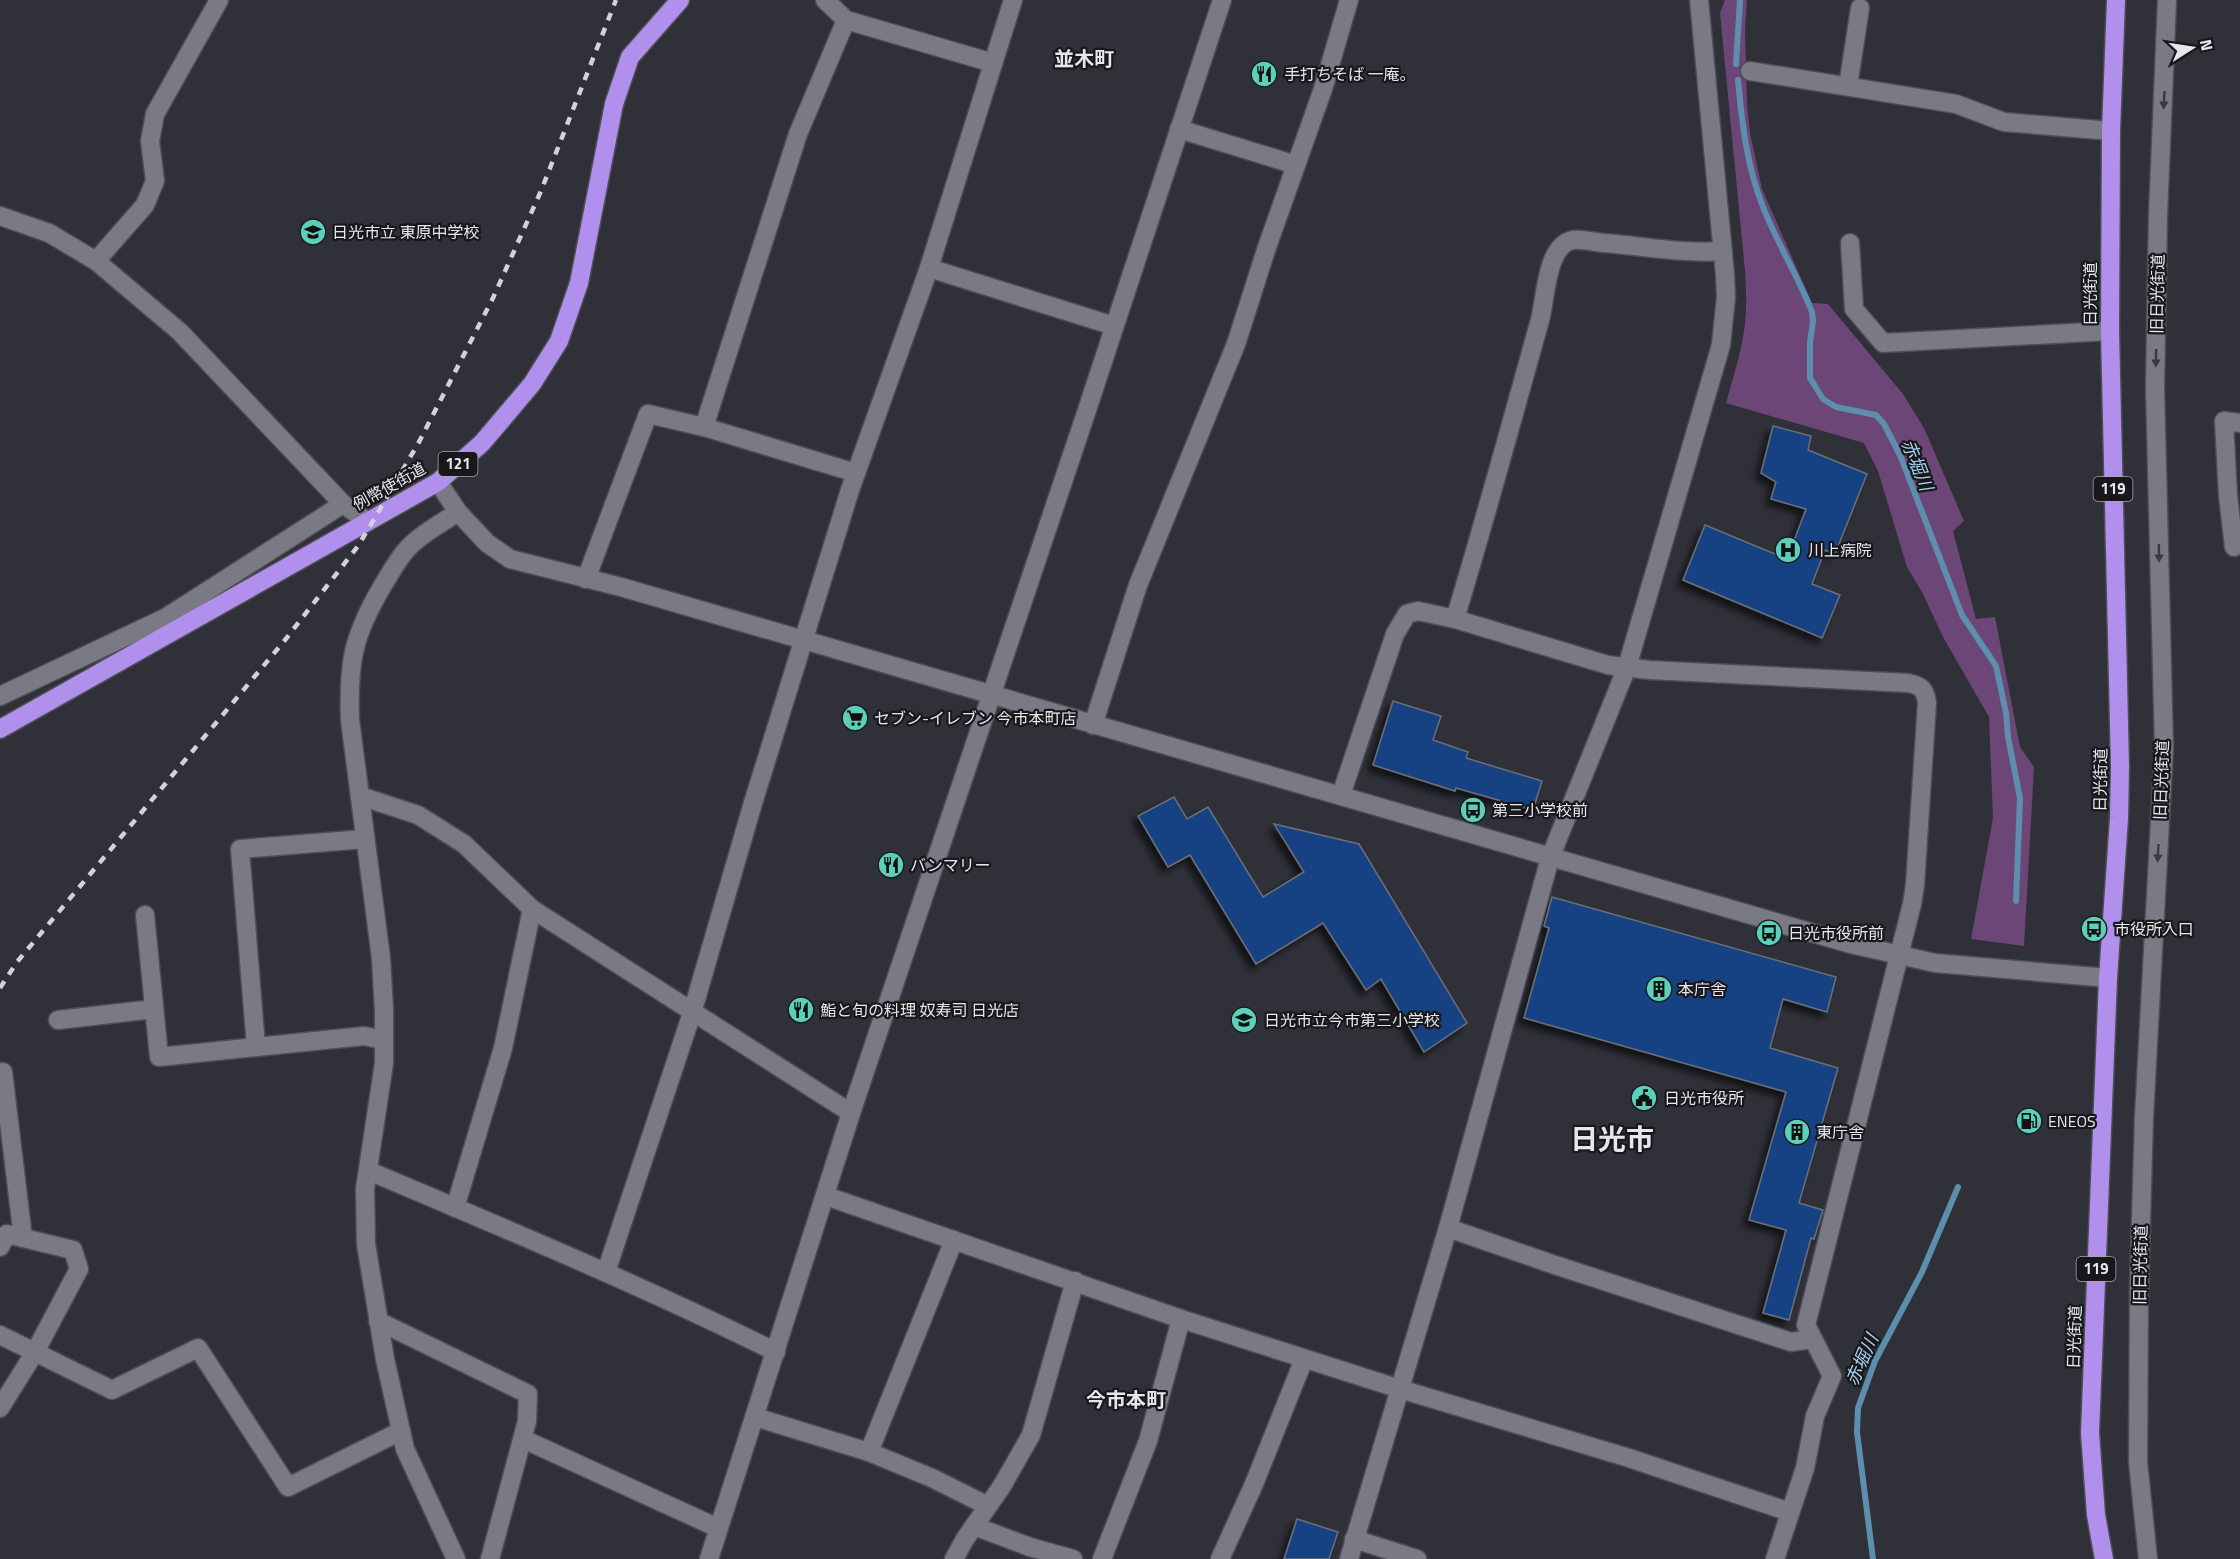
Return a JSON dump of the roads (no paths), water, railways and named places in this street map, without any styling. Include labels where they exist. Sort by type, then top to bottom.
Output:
[{"type":"highway","name":"例幣使街道","points":[[0,729],[438,482],[482,443],[532,384],[559,341],[579,284],[614,104],[630,57],[680,0]]},
{"type":"highway","name":"日光街道","points":[[2104,1559],[2094,1497],[2090,1432],[2108,978],[2119,818],[2120,749],[2110,331],[2111,131],[2116,0]]},
{"type":"street","points":[[96,261],[145,205],[155,181],[150,141],[155,114],[219,0]]},
{"type":"street","points":[[825,0],[846,20],[993,63]]},
{"type":"street","points":[[606,1272],[692,1013],[803,639],[856,473],[929,268],[1013,0]]},
{"type":"street","points":[[709,1559],[851,1113],[1222,0]]},
{"type":"street","points":[[1093,725],[1138,585],[1236,344],[1323,89],[1348,0]]},
{"type":"street","points":[[1348,1559],[1448,1228],[1550,858],[1627,667],[1721,345],[1726,297],[1699,0]]},
{"type":"street","name":"旧日光街道","points":[[2148,1559],[2138,1462],[2139,1290],[2144,1117],[2164,747],[2155,389],[2158,215],[2167,0]]},
{"type":"street","points":[[1848,86],[1860,8]]},
{"type":"street","points":[[704,426],[798,134],[846,20]]},
{"type":"street","points":[[1750,71],[1956,105],[2004,122],[2111,131]]},
{"type":"street","points":[[1179,129],[1296,165]]},
{"type":"street","points":[[0,216],[49,233],[96,261],[180,332],[343,504],[367,521]]},
{"type":"street","points":[[1455,619],[1500,470],[1542,310],[1553,256],[1559,247],[1572,240],[1668,251],[1723,251]]},
{"type":"street","points":[[1850,243],[1854,309],[1883,344],[2110,331]]},
{"type":"street","points":[[929,268],[1114,326]]},
{"type":"street","points":[[586,579],[648,414],[704,426],[856,473]]},
{"type":"street","points":[[2234,547],[2228,496],[2224,422],[2240,423]]},
{"type":"street","points":[[438,482],[458,512],[487,543],[510,560],[621,586],[1550,858],[1899,956],[1992,969],[2108,978]]},
{"type":"street","points":[[0,696],[165,618],[343,504]]},
{"type":"street","points":[[456,1559],[405,1449],[378,1321],[366,1244],[365,1189],[384,1063],[384,1010],[381,958],[350,720],[348,682],[352,654],[366,614],[390,573],[409,547],[458,512]]},
{"type":"street","points":[[1341,795],[1395,634],[1407,614],[1418,611],[1455,619],[1608,665],[1649,670],[1908,683],[1920,686],[1925,691],[1927,703],[1915,885],[1806,1325],[1832,1376],[1815,1416],[1805,1468],[1775,1559]]},
{"type":"street","points":[[360,796],[418,815],[464,844],[532,909],[851,1113]]},
{"type":"street","points":[[256,1047],[240,849],[365,839]]},
{"type":"street","points":[[455,1208],[503,1048],[532,909]]},
{"type":"street","points":[[145,915],[159,1057],[364,1036],[384,1040]]},
{"type":"street","points":[[58,1020],[154,1009]]},
{"type":"street","points":[[3,1072],[23,1238]]},
{"type":"street","points":[[369,1171],[606,1272],[776,1352]]},
{"type":"street","points":[[826,1196],[1181,1319],[1400,1389],[1629,1458],[1790,1512]]},
{"type":"street","points":[[1448,1228],[1791,1342],[1812,1339]]},
{"type":"street","points":[[0,1246],[7,1234],[73,1250],[79,1269],[35,1352],[0,1408]]},
{"type":"street","points":[[869,1452],[954,1240]]},
{"type":"street","points":[[954,1559],[1002,1486],[1031,1435],[1075,1281]]},
{"type":"street","points":[[1102,1559],[1148,1441],[1181,1319]]},
{"type":"street","points":[[378,1321],[528,1394],[527,1421],[523,1439],[490,1559]]},
{"type":"street","points":[[0,1335],[112,1390],[198,1348],[288,1487],[401,1431]]},
{"type":"street","points":[[1220,1559],[1254,1484],[1304,1359]]},
{"type":"street","points":[[755,1417],[869,1452],[932,1478],[988,1506]]},
{"type":"street","points":[[523,1439],[718,1528]]},
{"type":"street","points":[[974,1526],[1030,1547],[1073,1559]]},
{"type":"street","points":[[1354,1539],[1417,1559]]},
{"type":"waterway","name":"赤堀川","points":[[1736,64],[1740,0]]},
{"type":"waterway","name":"赤堀川","points":[[1738,80],[1746,145],[1757,192],[1812,312],[1810,378],[1823,399],[1836,407],[1876,415],[1884,424],[1900,455],[1962,615],[1996,666],[2020,798],[2016,901]]},
{"type":"waterway","name":"赤堀川","points":[[1873,1559],[1857,1432],[1858,1408],[1875,1361],[1922,1272],[1958,1187]]},
{"type":"railway","points":[[0,988],[17,962],[285,640],[358,546],[419,442],[493,298],[541,191],[616,0]]},
{"type":"place","name":"手打ちそば 一庵。","points":[[1264,74]]},
{"type":"place","name":"日光市立 東原中学校","points":[[313,232]]},
{"type":"place","name":"川上病院","points":[[1788,550]]},
{"type":"place","name":"セブン-イレブン 今市本町店","points":[[855,718]]},
{"type":"place","name":"第三小学校前","points":[[1473,810]]},
{"type":"place","name":"バンマリー","points":[[891,865]]},
{"type":"place","name":"市役所入口","points":[[2094,929]]},
{"type":"place","name":"日光市役所前","points":[[1769,933]]},
{"type":"place","name":"本庁舎","points":[[1659,989]]},
{"type":"place","name":"鮨と旬の料理 奴寿司 日光店","points":[[801,1010]]},
{"type":"place","name":"日光市立今市第三小学校","points":[[1244,1020]]},
{"type":"place","name":"日光市役所","points":[[1644,1098]]},
{"type":"place","name":"ENEOS","points":[[2029,1121]]},
{"type":"place","name":"東庁舎","points":[[1797,1132]]},
{"type":"district","name":"並木町","points":[[1084,59]]},
{"type":"district","name":"日光市","points":[[1612,1139]]},
{"type":"district","name":"今市本町","points":[[1126,1400]]}]
